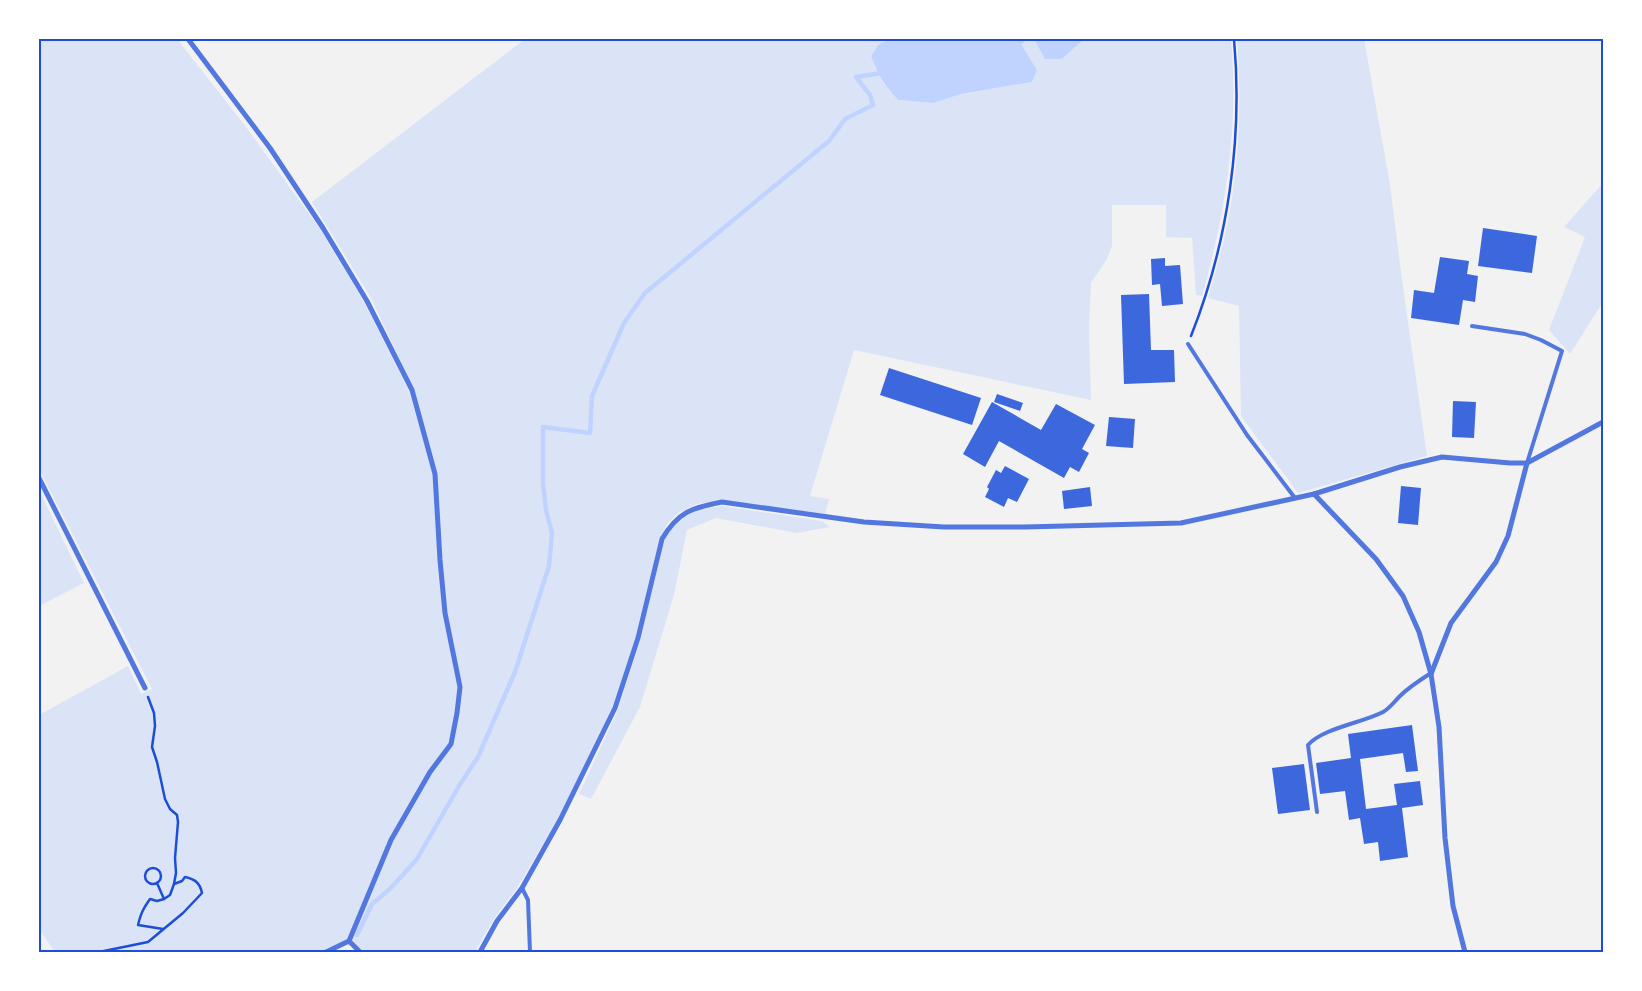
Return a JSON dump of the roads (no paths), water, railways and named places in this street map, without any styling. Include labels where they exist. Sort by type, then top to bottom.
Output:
[{"type":"street","points":[[188,39],[270,148],[368,301],[412,390],[435,474],[445,613],[460,687],[451,744],[430,772],[391,840],[348,941],[326,952]]},
{"type":"street","points":[[480,952],[497,921],[522,888],[560,820],[615,708],[638,638],[662,539],[670,525],[681,515],[698,506],[722,502],[864,522],[944,527],[1025,528],[1181,523],[1314,494],[1400,467],[1442,457],[1527,463],[1603,422]]},
{"type":"street","points":[[1431,674],[1451,623],[1496,562],[1508,536],[1527,463]]},
{"type":"street","points":[[39,478],[145,688]]},
{"type":"street","points":[[1314,494],[1376,559],[1403,596],[1420,632],[1431,674],[1439,728],[1445,838],[1452,896],[1465,952]]},
{"type":"street","points":[[348,941],[360,952]]},
{"type":"lane","points":[[1472,326],[1525,334],[1562,351],[1527,463]]},
{"type":"lane","points":[[1188,344],[1247,435],[1295,498]]},
{"type":"lane","points":[[1317,812],[1308,745],[1313,740],[1337,729],[1384,712],[1414,684],[1431,674]]},
{"type":"lane","points":[[522,888],[528,900],[530,952]]},
{"type":"water","points":[[891,39],[1018,39],[1037,70],[1032,82],[961,94],[934,103],[898,100],[882,80],[871,56],[879,44]]},
{"type":"water","points":[[1034,39],[1084,39],[1062,59],[1045,59]]},
{"type":"waterway","points":[[1016,46],[1024,39]]},
{"type":"waterway","points":[[357,935],[372,904],[390,889],[417,859],[478,757],[515,672],[549,566],[552,533],[546,510],[543,484],[543,427],[590,433],[592,396],[624,323],[645,293],[829,141],[845,119],[873,105],[870,95],[856,77],[882,73]]}]
